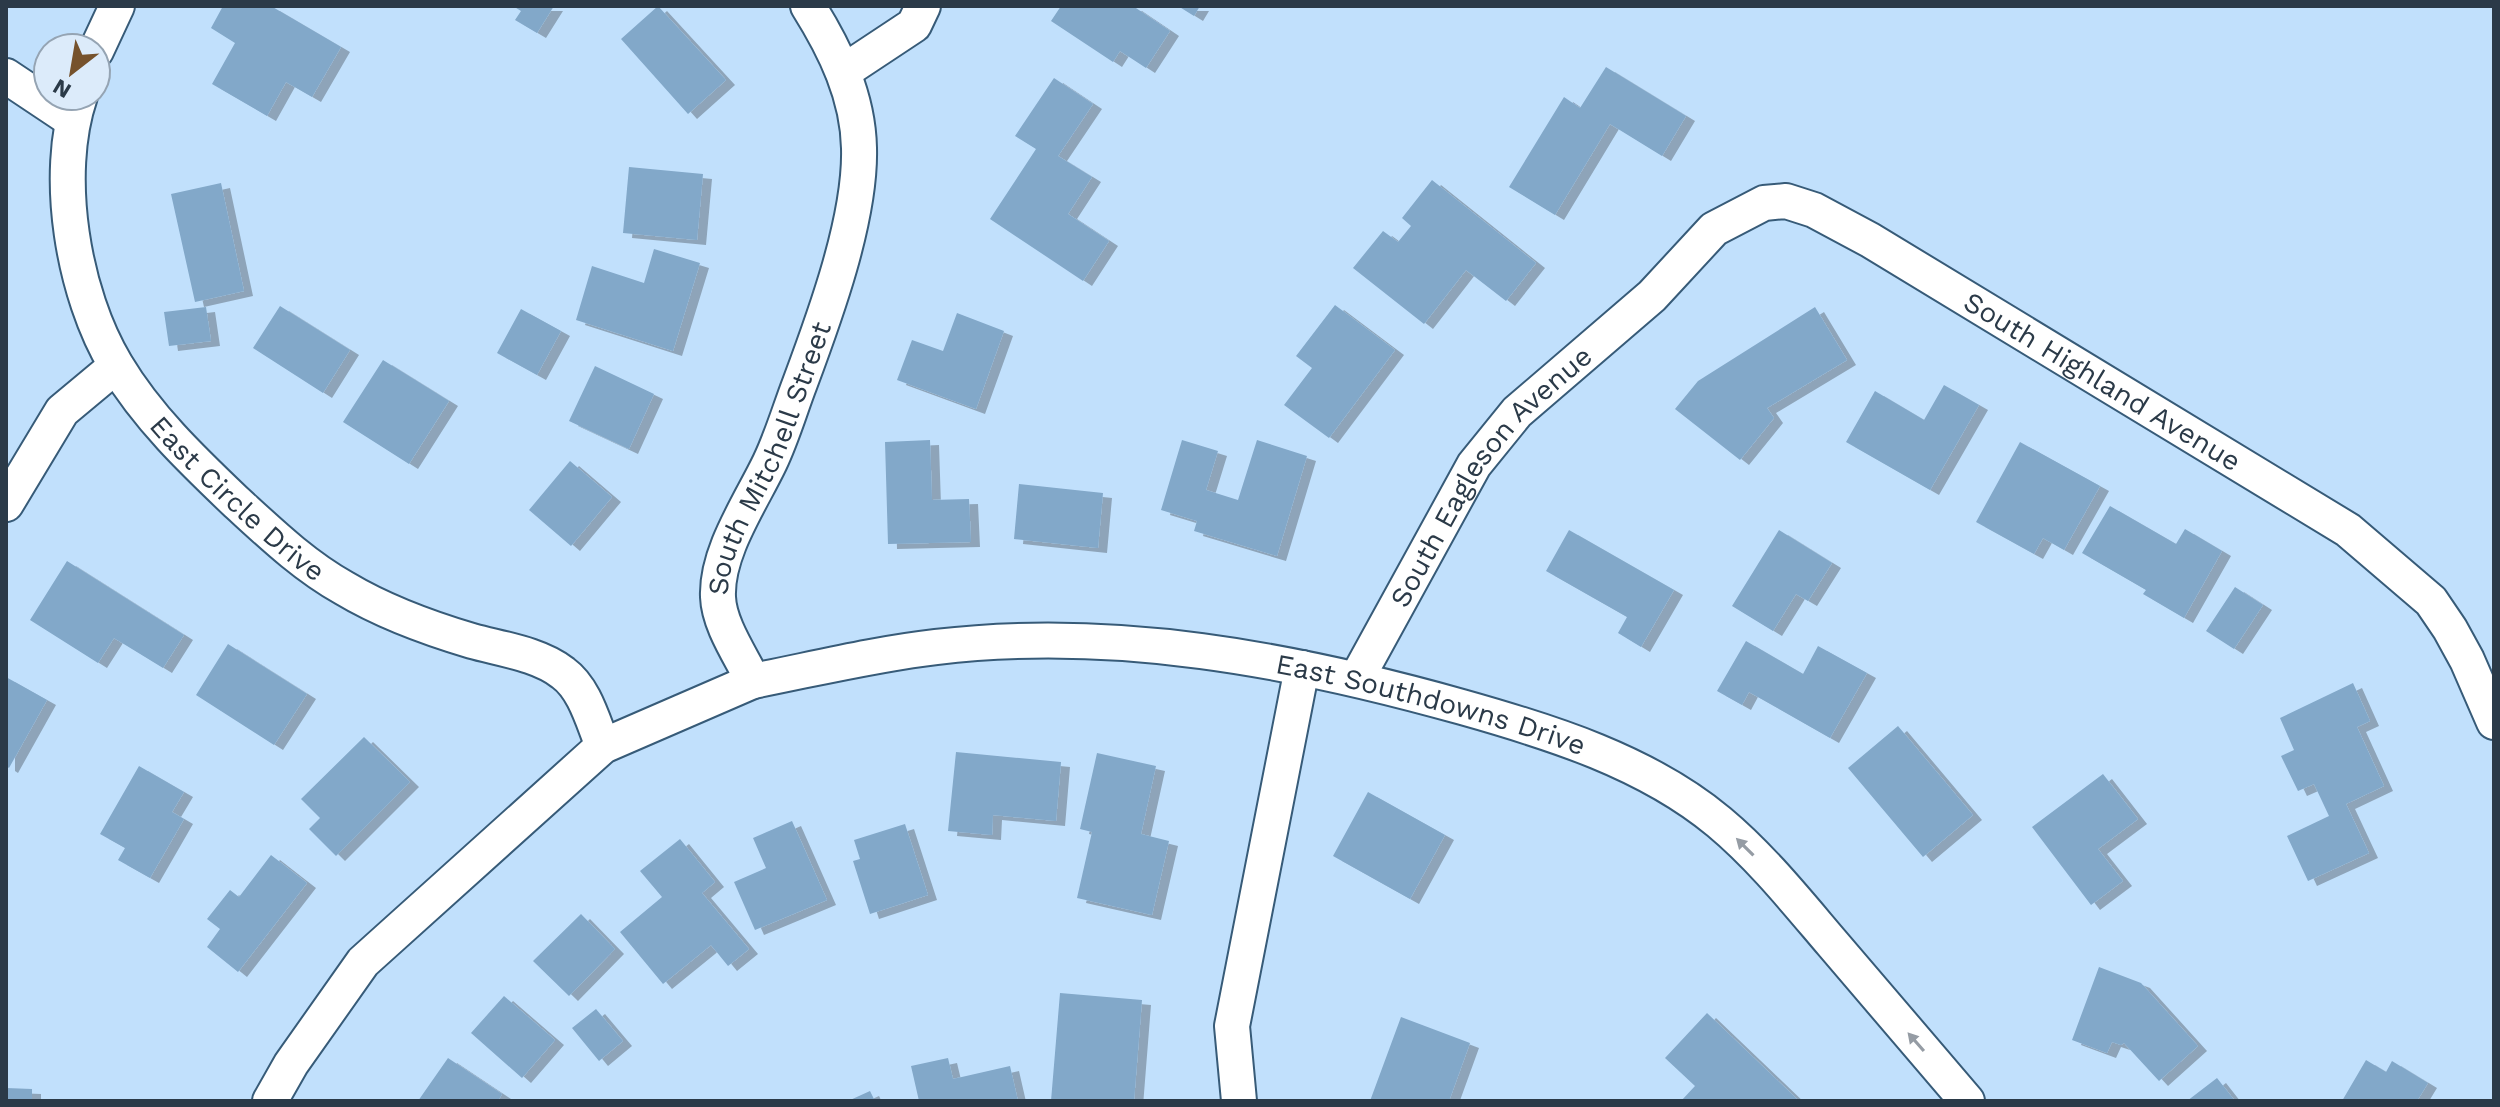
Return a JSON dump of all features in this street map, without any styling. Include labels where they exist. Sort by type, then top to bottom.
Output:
[{"type":"street","points":[[105,32],[117,6]]},
{"type":"street","name":"South Mitchell Street","points":[[753,681],[726,625],[718,599],[721,563],[772,458],[824,318],[858,186],[859,145],[854,109],[843,72],[808,6]]},
{"type":"street","points":[[843,72],[914,25],[923,6]]},
{"type":"street","points":[[6,76],[32,88]]},
{"type":"street","name":"East Circle Drive","points":[[75,112],[66,169],[74,245],[96,327],[116,366],[179,447],[306,564],[345,589],[436,630],[546,663],[565,673],[580,690],[603,746]]},
{"type":"street","name":"South Highland Avenue","points":[[1652,296],[1714,229],[1739,213],[1764,203],[1786,201],[1814,210],[1870,240],[2348,530],[2431,601],[2467,660],[2494,722]]},
{"type":"street","name":"South Eagleson Avenue","points":[[1357,678],[1474,465],[1517,412],[1652,296]]},
{"type":"street","points":[[6,504],[62,411],[116,366]]},
{"type":"street","name":"East Southdowns Drive","points":[[753,681],[938,646],[1016,642],[1178,646],[1357,678],[1540,731],[1631,767],[1682,795],[1718,821],[1766,868],[1967,1101]]},
{"type":"street","points":[[1239,1101],[1232,1026],[1302,668]]},
{"type":"street","points":[[270,1101],[291,1064],[363,962],[603,746],[753,681]]},
{"type":"building","points":[[223,6],[271,6],[341,47],[312,97],[286,82],[267,116],[212,84],[235,43],[211,28]]},
{"type":"building","points":[[513,6],[554,6],[537,33],[515,20],[521,11]]},
{"type":"building","points":[[658,6],[726,80],[688,114],[621,39]]},
{"type":"building","points":[[1061,6],[1133,6],[1170,31],[1146,68],[1120,51],[1113,62],[1051,21]]},
{"type":"building","points":[[1178,6],[1200,6],[1194,16]]},
{"type":"building","points":[[1606,67],[1686,116],[1662,156],[1610,124],[1555,215],[1509,187],[1564,97],[1580,108]]},
{"type":"building","points":[[1054,78],[1093,104],[1058,156],[1092,177],[1068,214],[1109,241],[1083,281],[990,219],[1036,149],[1015,136]]},
{"type":"building","points":[[629,167],[703,174],[697,240],[623,233]]},
{"type":"building","points":[[1432,180],[1536,263],[1506,301],[1466,270],[1424,324],[1353,268],[1383,231],[1398,242],[1411,226],[1402,218]]},
{"type":"building","points":[[221,183],[244,291],[195,302],[171,194]]},
{"type":"building","points":[[654,249],[700,263],[673,351],[576,320],[592,266],[644,283]]},
{"type":"building","points":[[1335,305],[1395,350],[1329,438],[1284,405],[1312,368],[1296,356]]},
{"type":"building","points":[[280,306],[350,350],[323,393],[253,348]]},
{"type":"building","points":[[206,307],[211,341],[169,346],[164,312]]},
{"type":"building","points":[[1815,307],[1847,360],[1767,408],[1774,418],[1740,460],[1675,409],[1698,381]]},
{"type":"building","points":[[521,309],[561,331],[537,375],[497,353]]},
{"type":"building","points":[[957,313],[1004,331],[976,409],[897,380],[912,340],[943,351]]},
{"type":"building","points":[[383,360],[449,401],[409,464],[343,422]]},
{"type":"building","points":[[595,366],[654,394],[629,449],[569,421]]},
{"type":"building","points":[[1944,385],[1979,405],[1930,490],[1846,442],[1875,391],[1924,420]]},
{"type":"building","points":[[930,440],[932,500],[969,499],[971,542],[888,544],[885,442]]},
{"type":"building","points":[[1182,440],[1218,451],[1206,490],[1238,500],[1257,440],[1307,456],[1277,556],[1194,531],[1197,521],[1161,510]]},
{"type":"building","points":[[2020,442],[2100,486],[2064,550],[2043,538],[2034,554],[1976,522]]},
{"type":"building","points":[[570,461],[612,497],[571,546],[529,510]]},
{"type":"building","points":[[1019,484],[1103,493],[1098,548],[1014,539]]},
{"type":"building","points":[[2110,506],[2176,544],[2185,529],[2222,551],[2184,618],[2143,594],[2146,590],[2082,553]]},
{"type":"building","points":[[1569,530],[1674,590],[1641,647],[1618,633],[1627,617],[1546,571]]},
{"type":"building","points":[[1779,530],[1832,563],[1808,601],[1796,594],[1773,631],[1732,606]]},
{"type":"building","points":[[67,561],[184,635],[163,668],[114,638],[98,663],[30,620]]},
{"type":"building","points":[[2235,587],[2263,605],[2234,649],[2206,631]]},
{"type":"building","points":[[1746,641],[1803,674],[1818,646],[1867,673],[1830,738],[1749,692],[1742,705],[1717,691]]},
{"type":"building","points":[[228,644],[307,694],[274,745],[196,695]]},
{"type":"building","points":[[6,677],[47,700],[9,768],[6,766]]},
{"type":"building","points":[[2353,683],[2370,721],[2357,727],[2384,786],[2346,804],[2369,853],[2308,881],[2287,836],[2329,816],[2314,784],[2298,791],[2281,756],[2294,750],[2280,718]]},
{"type":"building","points":[[1898,726],[1973,815],[1923,857],[1848,768]]},
{"type":"building","points":[[364,737],[410,782],[336,856],[309,829],[320,818],[301,799]]},
{"type":"building","points":[[956,752],[1061,762],[1056,821],[993,815],[992,835],[948,831]]},
{"type":"building","points":[[1097,753],[1156,766],[1141,834],[1169,841],[1152,915],[1077,898],[1092,832],[1080,829]]},
{"type":"building","points":[[139,766],[184,792],[172,812],[184,819],[150,878],[118,860],[125,848],[100,834]]},
{"type":"building","points":[[2103,774],[2138,819],[2098,849],[2123,881],[2091,905],[2032,827]]},
{"type":"building","points":[[1368,792],[1445,835],[1410,899],[1333,856]]},
{"type":"building","points":[[792,821],[827,900],[755,930],[734,882],[766,868],[753,838]]},
{"type":"building","points":[[905,824],[928,895],[870,914],[853,861],[860,859],[854,840]]},
{"type":"building","points":[[680,839],[715,882],[702,893],[749,949],[728,966],[711,945],[663,984],[620,932],[662,897],[640,871]]},
{"type":"building","points":[[271,855],[307,883],[238,972],[207,947],[220,929],[207,919],[230,890],[239,897]]},
{"type":"building","points":[[581,914],[615,949],[569,996],[533,961]]},
{"type":"building","points":[[2099,967],[2141,983],[2198,1046],[2159,1081],[2124,1043],[2112,1042],[2107,1053],[2072,1040]]},
{"type":"building","points":[[1060,993],[1142,1000],[1134,1101],[1051,1101]]},
{"type":"building","points":[[504,996],[555,1040],[522,1078],[471,1033]]},
{"type":"building","points":[[596,1009],[623,1041],[599,1061],[572,1028]]},
{"type":"building","points":[[1707,1013],[1799,1101],[1681,1101],[1695,1086],[1665,1058]]},
{"type":"building","points":[[1401,1017],[1470,1043],[1449,1101],[1370,1101]]},
{"type":"building","points":[[448,1058],[502,1094],[498,1101],[418,1101]]},
{"type":"building","points":[[948,1058],[953,1079],[1010,1066],[1018,1101],[919,1101],[911,1066]]},
{"type":"building","points":[[2366,1060],[2386,1072],[2392,1061],[2428,1083],[2417,1101],[2342,1101]]},
{"type":"building","points":[[2217,1078],[2235,1101],[2187,1101]]},
{"type":"building","points":[[6,1088],[32,1089],[32,1101],[6,1101]]},
{"type":"building","points":[[870,1091],[875,1101],[848,1101]]}]
